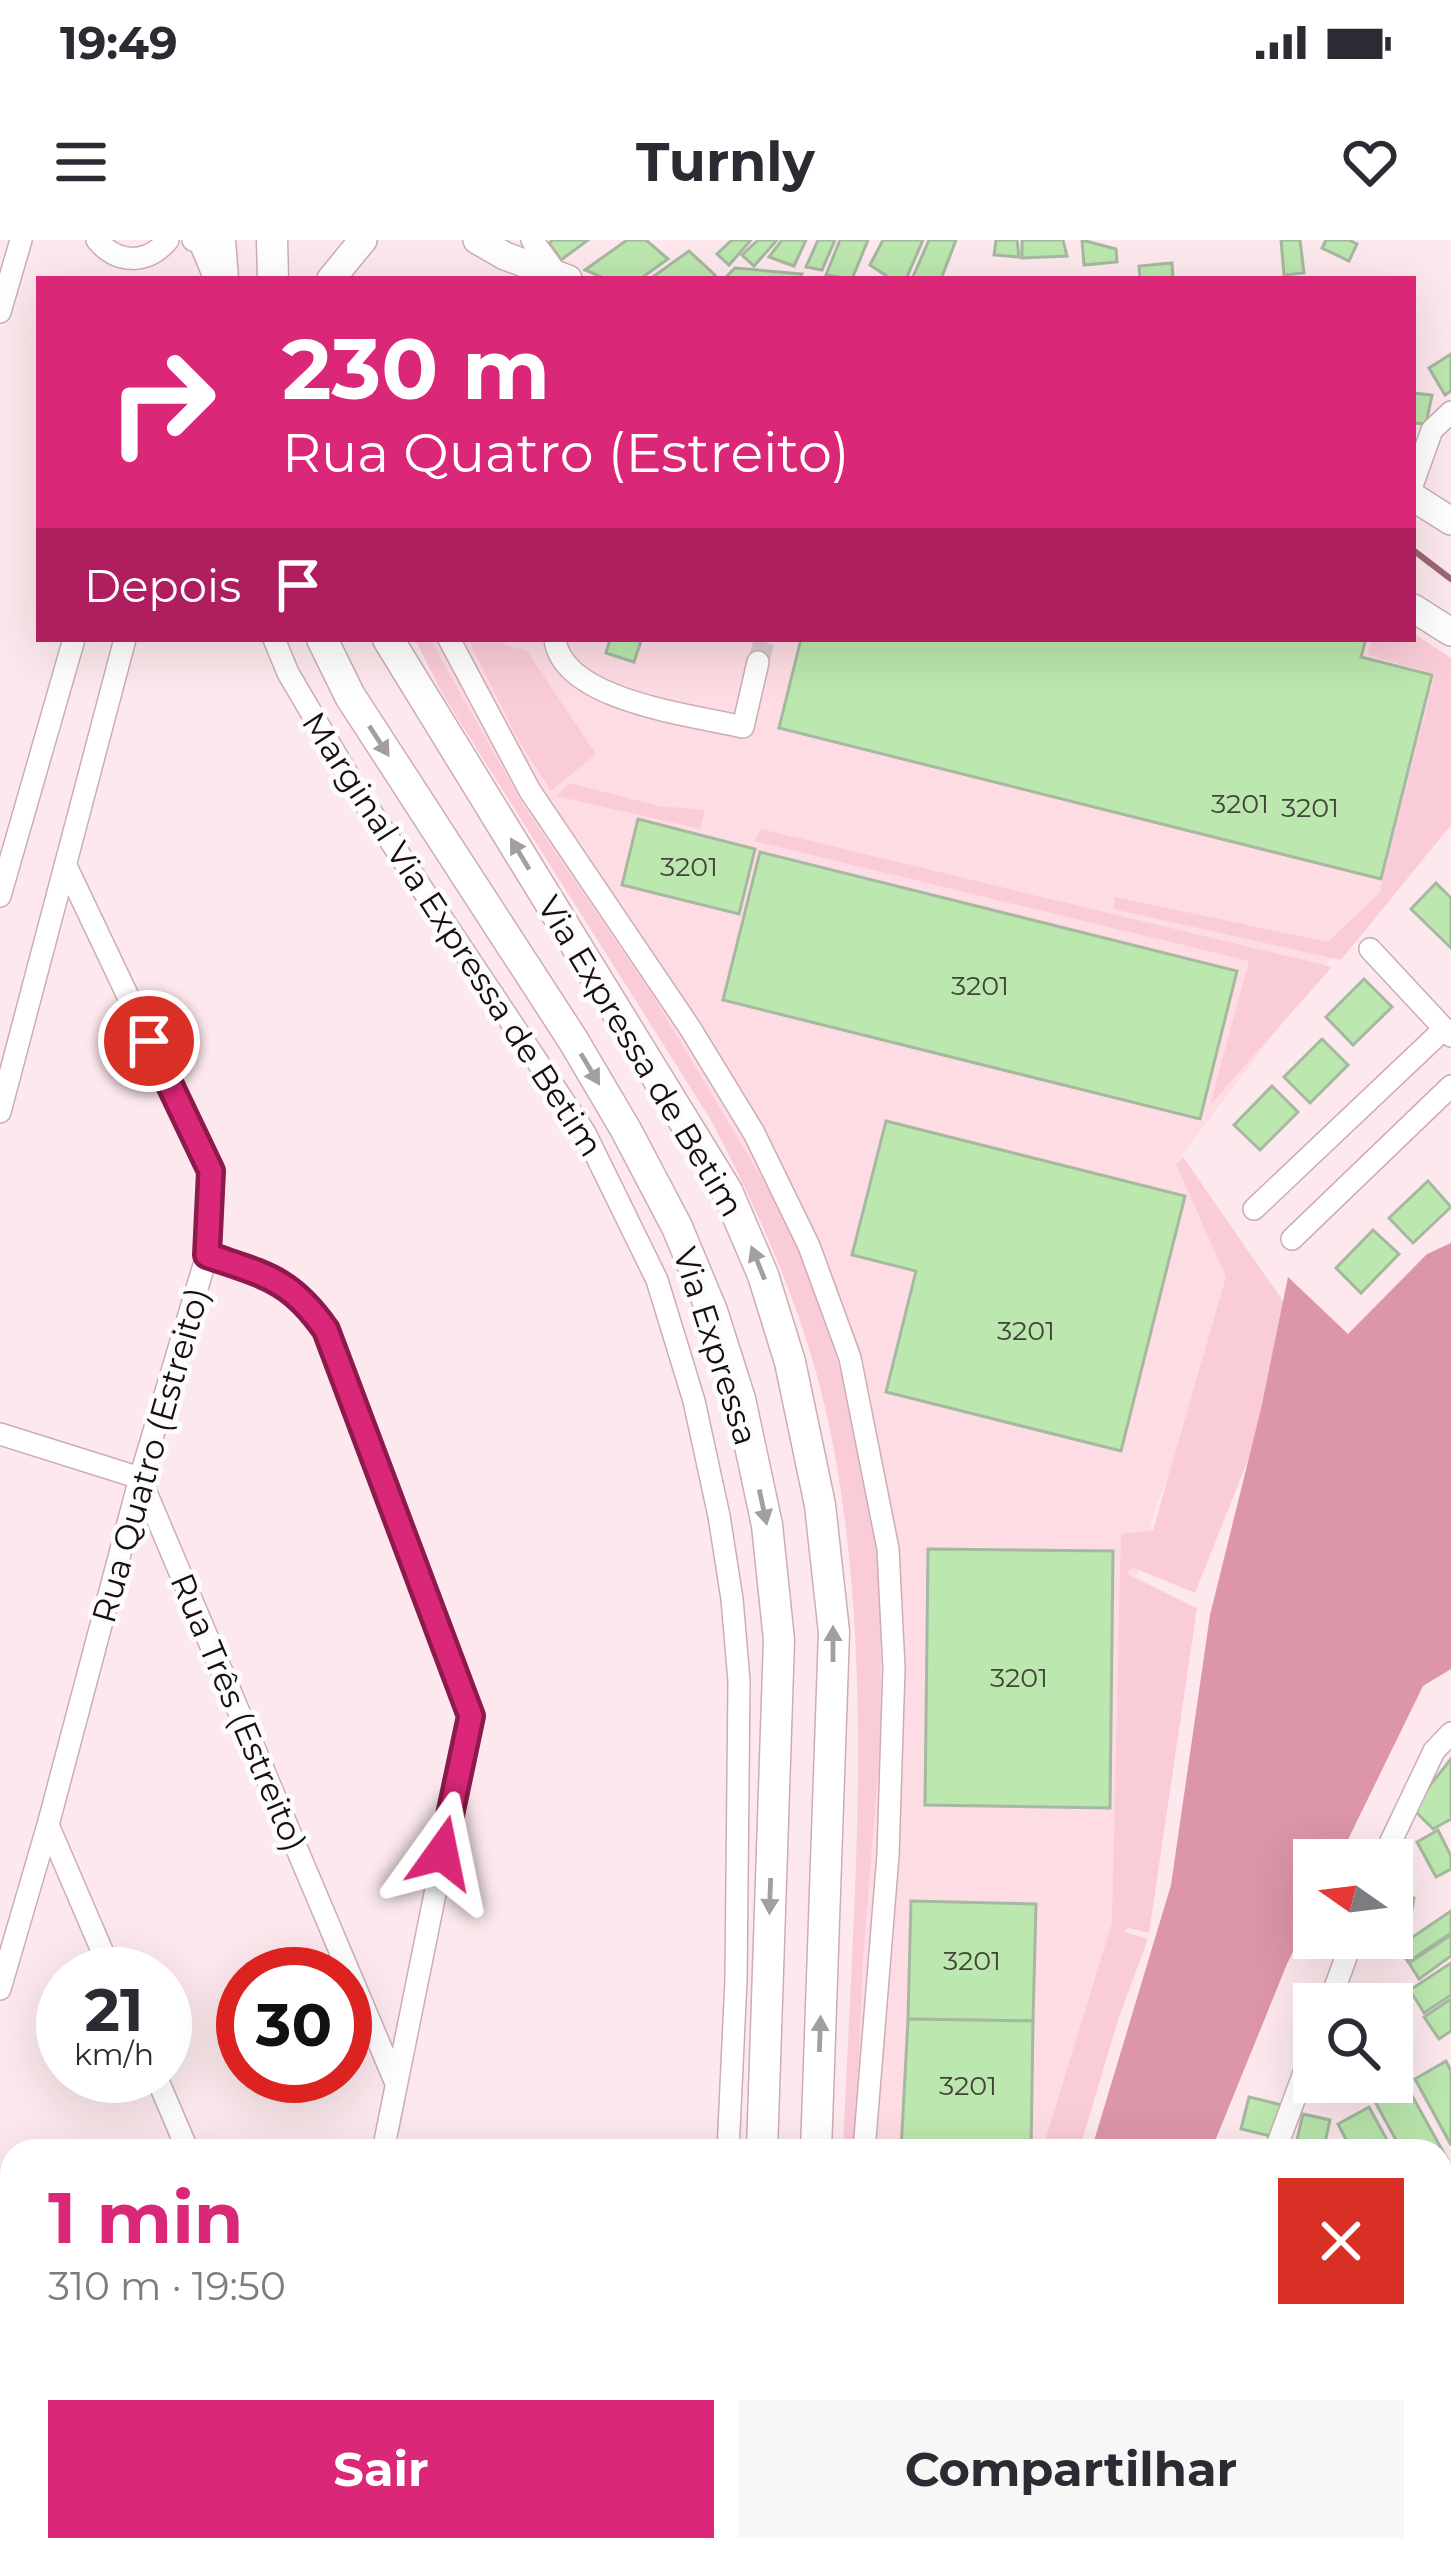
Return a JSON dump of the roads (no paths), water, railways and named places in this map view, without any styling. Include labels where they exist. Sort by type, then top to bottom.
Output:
[{"type":"highway","points":[[219,276],[220,240]]},
{"type":"highway","points":[[272,240],[273,276]]},
{"type":"highway","name":"Via Expressa","points":[[323,642],[350,696],[626,1130],[677,1227],[712,1311],[740,1399],[767,1526],[779,1640],[762,2139]]},
{"type":"highway","name":"Via Expressa de Betim","points":[[390,642],[727,1191],[764,1275],[790,1362],[820,1505],[835,1632],[816,2139]]},
{"type":"main road","points":[[334,276],[363,240]]},
{"type":"main road","points":[[453,240],[563,276]]},
{"type":"main road","points":[[477,240],[506,256]]},
{"type":"main road","points":[[1416,499],[1451,521]]},
{"type":"main road","points":[[1416,610],[1451,632]]},
{"type":"street","points":[[0,312],[21,240]]},
{"type":"street","points":[[193,240],[200,243],[217,276]]},
{"type":"street","points":[[532,240],[563,276]]},
{"type":"street","points":[[105,248],[138,259],[167,242]]},
{"type":"street","points":[[158,276],[167,242]]},
{"type":"street","points":[[105,248],[122,276]]},
{"type":"street","points":[[1416,474],[1432,430],[1451,412]]},
{"type":"street","points":[[0,896],[4,864],[73,642]]},
{"type":"street","points":[[0,1112],[124,642]]},
{"type":"street","name":"Marginal Via Expressa de Betim","points":[[275,642],[288,673],[358,794],[585,1132],[657,1280],[694,1401],[732,1599],[739,1681],[736,1980],[729,2139]]},
{"type":"street","points":[[451,642],[530,791],[690,1028],[754,1133],[809,1246],[850,1358],[888,1550],[894,1668],[888,1855],[865,2139]]},
{"type":"street","points":[[554,642],[561,660],[607,695],[743,727],[758,662]]},
{"type":"street","name":"Rua Quatro (Estreito)","points":[[0,1989],[5,1953],[48,1825],[140,1478],[207,1255],[211,1171],[67,868]]},
{"type":"street","points":[[1255,1209],[1447,1033],[1370,949]]},
{"type":"street","points":[[1292,1238],[1451,1086]]},
{"type":"street","points":[[207,1255],[279,1281],[306,1301],[326,1330],[471,1716],[384,2139]]},
{"type":"street","points":[[0,1434],[140,1478]]},
{"type":"street","name":"Rua Três (Estreito)","points":[[140,1478],[395,2081]]},
{"type":"street","points":[[1392,1839],[1434,1751],[1451,1733]]},
{"type":"street","points":[[48,1825],[100,1947]]},
{"type":"street","points":[[168,2103],[183,2139]]},
{"type":"street","points":[[1279,2139],[1293,2103]]},
{"type":"waterway","points":[[1416,552],[1451,579]]},
{"type":"tunnel","points":[[758,662],[764,642]]}]
